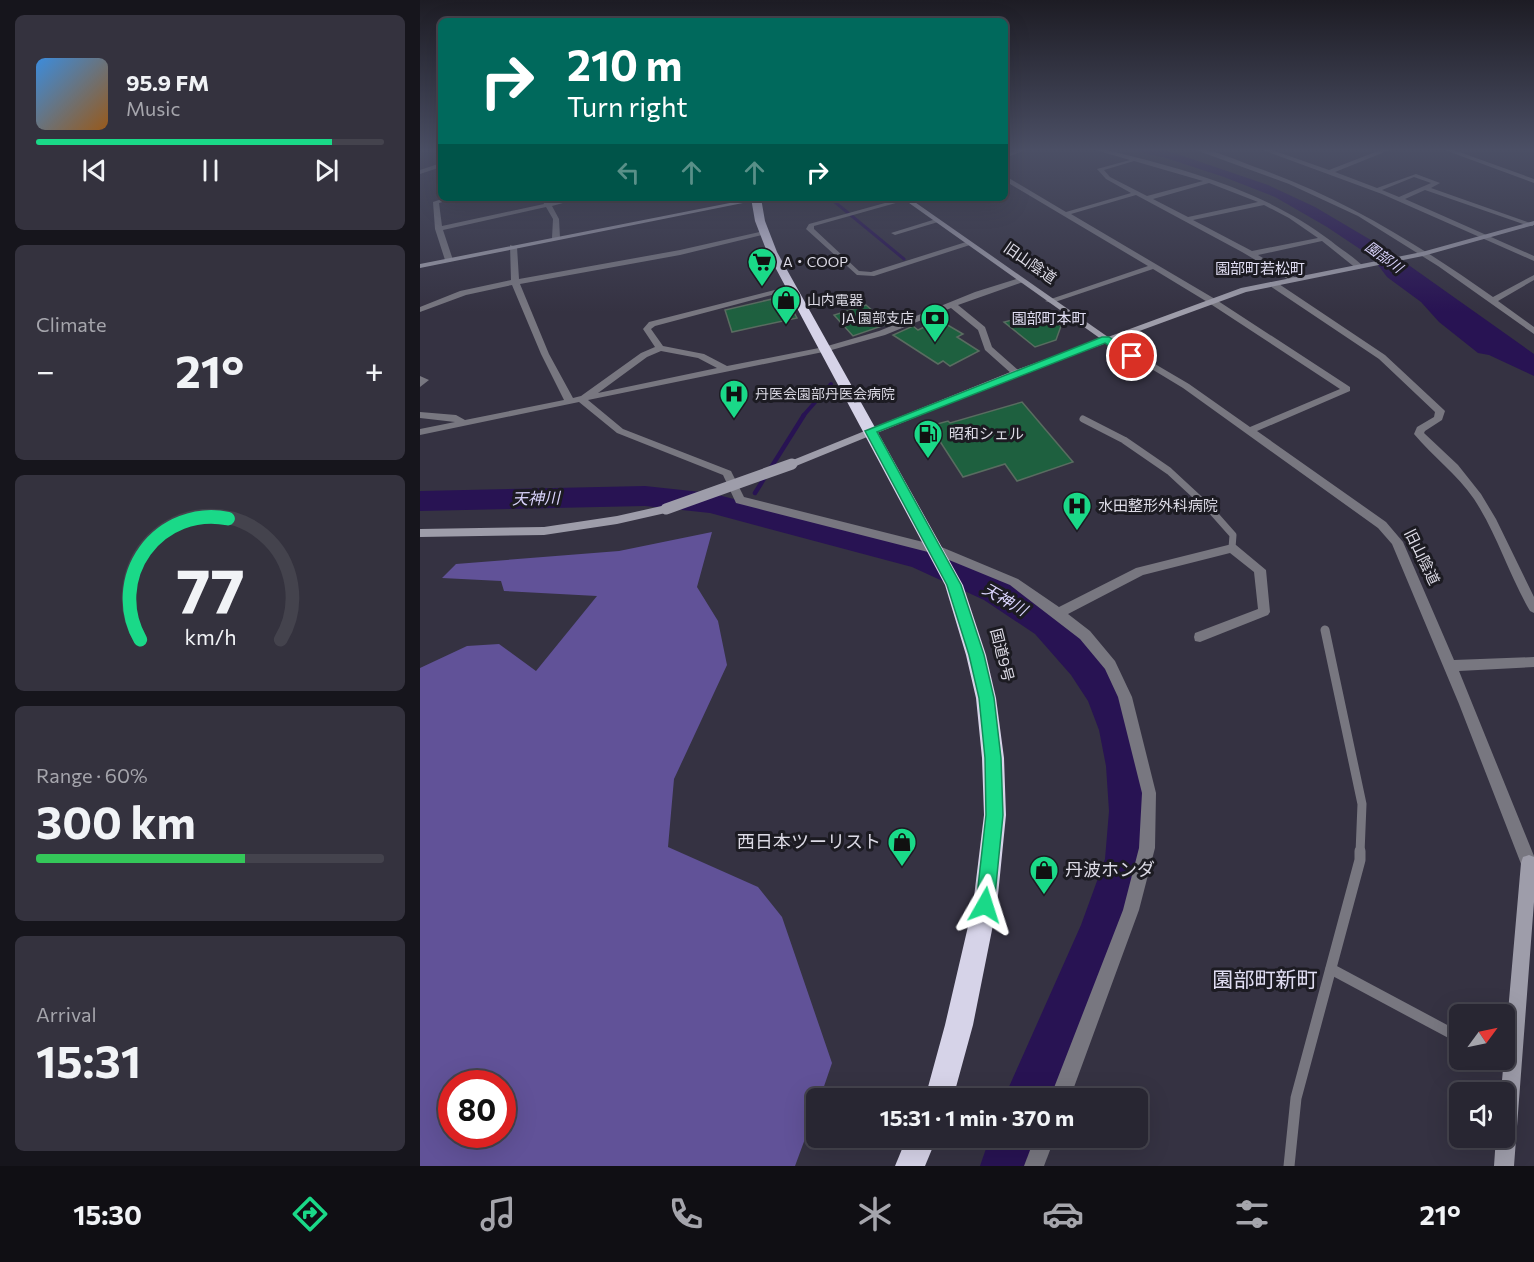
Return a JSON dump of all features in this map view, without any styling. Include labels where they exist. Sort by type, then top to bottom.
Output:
[{"type":"highway","name":"国道9号","points":[[760,203],[764,233],[791,287],[954,585],[976,655],[986,698],[993,758],[995,815],[985,905],[959,1025],[942,1088]]},
{"type":"highway","points":[[910,1166],[917,1148]]},
{"type":"street","points":[[436,203],[439,229],[449,260]]},
{"type":"street","points":[[439,229],[538,203]]},
{"type":"street","points":[[548,203],[556,219],[556,238]]},
{"type":"street","points":[[420,266],[736,203]]},
{"type":"street","points":[[890,203],[811,225],[810,229],[857,273],[871,274],[969,244]]},
{"type":"street","name":"旧山陰道","points":[[912,203],[1106,339],[1186,386],[1382,525],[1397,542],[1519,832],[1529,863],[1512,1004]]},
{"type":"street","points":[[1047,203],[1212,301],[1347,388],[1249,430]]},
{"type":"street","points":[[1065,214],[1101,203]]},
{"type":"street","points":[[1159,203],[1294,279]]},
{"type":"street","points":[[1189,219],[1263,203]]},
{"type":"street","points":[[1266,203],[1291,217],[1363,266]]},
{"type":"street","points":[[1336,203],[1383,227],[1534,331]]},
{"type":"street","points":[[1408,203],[1463,227],[1482,239],[1534,259]]},
{"type":"street","points":[[1471,203],[1532,224]]},
{"type":"street","points":[[895,233],[936,221]]},
{"type":"street","points":[[420,533],[544,531],[617,520],[666,509],[792,464],[1016,373],[1244,290],[1421,254],[1532,224]]},
{"type":"street","points":[[420,310],[438,299],[515,282],[710,247],[764,233]]},
{"type":"street","points":[[1250,254],[1323,239]]},
{"type":"street","points":[[513,247],[515,282],[545,354],[570,402]]},
{"type":"street","points":[[1049,300],[1152,267]]},
{"type":"street","points":[[1492,301],[1534,277]]},
{"type":"street","points":[[420,432],[825,349],[882,333],[952,304],[1020,280]]},
{"type":"street","points":[[1273,284],[1382,357],[1440,411],[1439,418],[1420,429],[1419,434],[1454,468],[1483,505],[1519,583],[1534,608]]},
{"type":"street","points":[[660,348],[647,328],[652,324],[791,287]]},
{"type":"street","points":[[952,304],[982,329],[988,348],[1016,373]]},
{"type":"street","points":[[582,400],[644,355],[660,348],[700,356],[727,370]]},
{"type":"street","points":[[582,400],[620,431],[727,472],[740,500],[937,553],[1014,582],[1085,635],[1110,665],[1125,697],[1149,793],[1147,848],[1131,910],[1064,1088]]},
{"type":"street","points":[[420,415],[456,418],[464,424]]},
{"type":"street","points":[[1058,613],[1140,571],[1232,548],[1260,570],[1264,612],[1200,637]]},
{"type":"street","points":[[1450,666],[1534,662]]},
{"type":"street","name":"旧山陰道","points":[[1504,1166],[1505,1070]]},
{"type":"street","points":[[1034,1166],[1041,1148]]},
{"type":"lane","points":[[1083,419],[1122,439],[1190,489],[1219,517],[1233,535],[1232,548]]},
{"type":"lane","points":[[1289,1166],[1296,1098],[1360,860],[1362,804],[1325,630]]},
{"type":"lane","points":[[1331,969],[1449,1032]]},
{"type":"shaded area","points":[[712,532],[697,587],[718,621],[727,665],[674,779],[668,847],[758,887],[782,917],[832,1063],[823,1088],[806,1088],[806,1136],[795,1166],[420,1166],[420,668],[467,646],[499,644],[536,671],[597,596],[504,591],[501,581],[442,578],[456,564],[619,551]]},
{"type":"water","name":"園部川","points":[[1286,203],[1307,203],[1386,249],[1534,354],[1534,376],[1489,355],[1478,353],[1439,322],[1421,302],[1387,277],[1372,257]]},
{"type":"building","points":[[785,296],[797,318],[732,332],[725,310]]},
{"type":"building","points":[[866,305],[888,324],[853,336],[834,315]]},
{"type":"building","points":[[1043,312],[1061,326],[1056,340],[1035,347],[1004,322]]},
{"type":"building","points":[[939,320],[963,334],[957,337],[979,351],[950,366],[943,361],[938,364],[893,335],[913,326],[918,330]]},
{"type":"building","points":[[1022,402],[1073,462],[1017,481],[1005,464],[963,477],[930,426],[948,421],[950,423]]},
{"type":"waterway","points":[[837,203],[904,259]]},
{"type":"waterway","points":[[803,416],[831,384]]},
{"type":"waterway","points":[[755,493],[804,415]]},
{"type":"waterway","name":"天神川","points":[[420,501],[645,496],[710,503],[921,557],[996,591],[1047,624],[1084,664],[1104,694],[1118,730],[1126,766],[1130,811],[1127,859],[1102,932],[1034,1088]]},
{"type":"waterway","name":"天神川","points":[[1008,1166],[1014,1148]]},
{"type":"place","name":"A・COOP","points":[[762,288]]},
{"type":"place","name":"山内電器","points":[[786,326]]},
{"type":"place","name":"JA 園部支店","points":[[935,344]]},
{"type":"place","name":"丹医会園部丹医会病院","points":[[734,420]]},
{"type":"place","name":"昭和シェル","points":[[928,460]]},
{"type":"place","name":"水田整形外科病院","points":[[1077,532]]},
{"type":"place","name":"西日本ツーリスト","points":[[902,868]]},
{"type":"place","name":"丹波ホンダ","points":[[1044,896]]},
{"type":"district","name":"園部町若松町","points":[[1260,269]]},
{"type":"district","name":"園部町本町","points":[[1049,319]]},
{"type":"district","name":"園部町新町","points":[[1265,980]]},
{"type":"route","points":[[985,905],[995,815],[993,758],[986,698],[976,655],[954,585],[870,431],[1106,339],[1132,356]]}]
